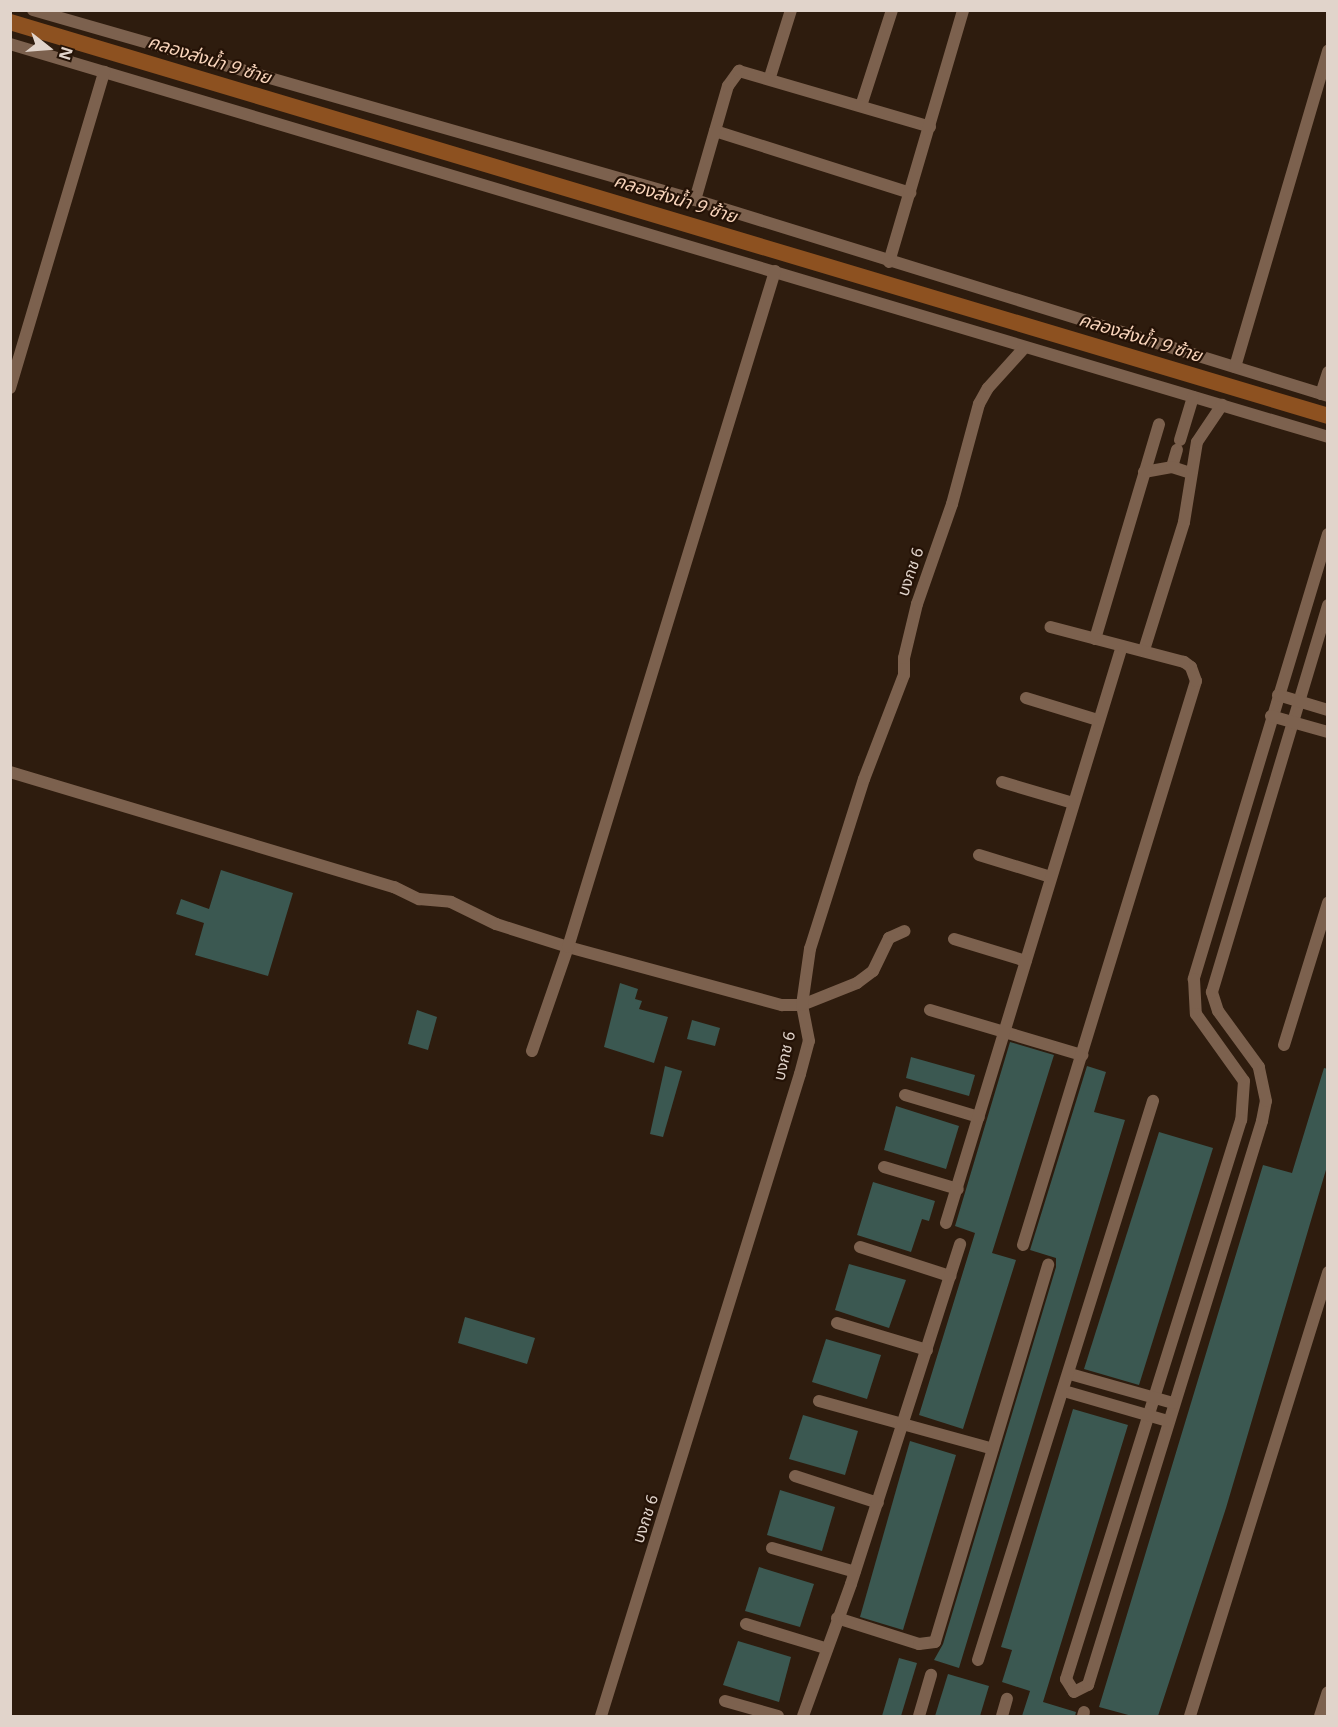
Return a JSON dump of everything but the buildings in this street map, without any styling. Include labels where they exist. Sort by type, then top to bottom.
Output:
[{"type":"street","points":[[33,10],[695,200],[1324,395],[1328,372]]},
{"type":"street","points":[[770,77],[791,10]]},
{"type":"street","points":[[861,106],[892,10]]},
{"type":"street","points":[[889,262],[963,10]]},
{"type":"street","points":[[10,44],[1328,437]]},
{"type":"street","points":[[1235,367],[1328,50]]},
{"type":"street","points":[[695,200],[734,75],[744,71],[770,77],[930,128]]},
{"type":"street","points":[[10,388],[104,72]]},
{"type":"street","points":[[715,131],[910,193]]},
{"type":"street","points":[[532,1051],[568,947],[775,271]]},
{"type":"street","name":"บงกช 6","points":[[601,1716],[800,1074],[809,1029],[802,1005],[810,949],[864,779],[904,675],[904,658],[917,604],[952,504],[979,404],[988,388],[1025,347]]},
{"type":"street","points":[[1172,467],[1193,397]]},
{"type":"street","points":[[1144,650],[1184,522],[1190,473],[1204,428],[1222,405]]},
{"type":"street","points":[[1095,639],[1159,424]]},
{"type":"street","points":[[1144,472],[1172,467],[1190,473]]},
{"type":"street","points":[[1328,534],[1271,716],[1194,979],[1196,1014],[1231,1059],[1244,1081],[1240,1120],[1066,1679],[1074,1692],[1088,1685],[1266,1101],[1259,1067],[1218,1011],[1212,992],[1328,605]]},
{"type":"street","points":[[1023,1245],[1196,681],[1191,667],[1184,662],[1051,627]]},
{"type":"street","points":[[946,1224],[1122,646]]},
{"type":"street","points":[[1278,695],[1328,710]]},
{"type":"street","points":[[1026,698],[1098,720]]},
{"type":"street","points":[[1271,716],[1328,732]]},
{"type":"street","points":[[10,772],[394,887],[419,899],[451,902],[495,924],[568,947],[761,1000],[802,1005],[866,977],[885,943],[905,931]]},
{"type":"street","points":[[1002,782],[1073,803]]},
{"type":"street","points":[[979,855],[1051,877]]},
{"type":"street","points":[[1284,1045],[1328,903]]},
{"type":"street","points":[[954,939],[1026,961]]},
{"type":"street","points":[[930,1010],[1082,1055]]},
{"type":"street","points":[[1231,1059],[1243,1048]]},
{"type":"street","points":[[905,1095],[979,1117]]},
{"type":"street","points":[[978,1660],[1070,1374],[1152,1101]]},
{"type":"street","points":[[884,1167],[957,1189]]},
{"type":"street","points":[[803,1716],[825,1648],[855,1572],[878,1503],[960,1244]]},
{"type":"street","points":[[860,1247],[950,1276]]},
{"type":"street","points":[[837,1618],[919,1644],[935,1642],[1048,1265]]},
{"type":"street","points":[[1190,1716],[1328,1272]]},
{"type":"street","points":[[837,1323],[927,1350]]},
{"type":"street","points":[[1070,1374],[1173,1403]]},
{"type":"street","points":[[1064,1391],[1168,1422]]},
{"type":"street","points":[[819,1401],[993,1449]]},
{"type":"street","points":[[795,1476],[878,1503]]},
{"type":"street","points":[[772,1548],[855,1572]]},
{"type":"street","points":[[746,1624],[825,1648]]},
{"type":"street","points":[[919,1716],[932,1675]]},
{"type":"street","points":[[1320,1716],[1328,1692]]},
{"type":"street","points":[[1002,1716],[1007,1699]]},
{"type":"street","points":[[725,1701],[778,1716]]},
{"type":"waterway","name":"คลองส่งน้ำ 9 ซ้าย","points":[[10,22],[1328,416]]}]
